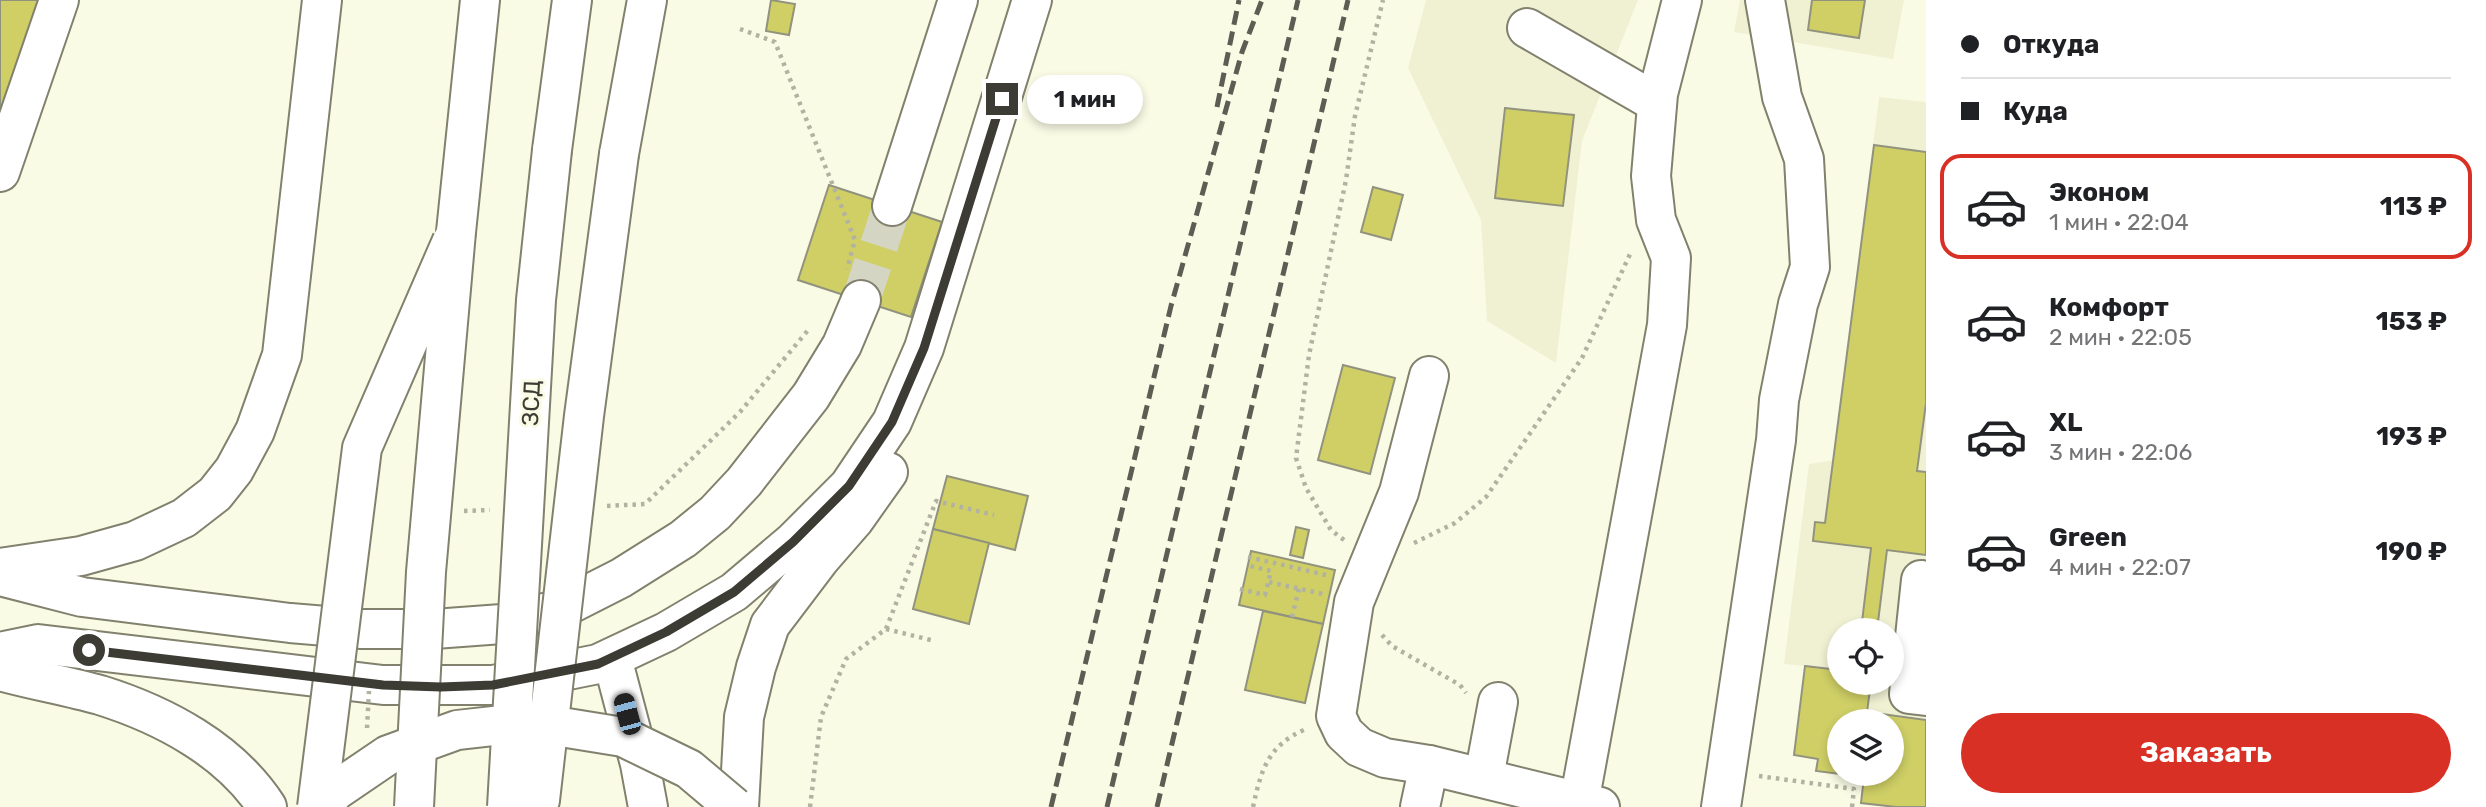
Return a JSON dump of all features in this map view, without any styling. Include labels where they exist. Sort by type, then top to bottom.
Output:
[{"type":"main road","points":[[0,172],[59,0]]},
{"type":"main road","points":[[0,568],[81,556],[135,541],[184,518],[215,494],[234,470],[255,431],[282,355],[322,0]]},
{"type":"main road","points":[[414,807],[426,572],[480,0]]},
{"type":"main road","name":"ЗСД","points":[[507,807],[536,300],[572,0]]},
{"type":"main road","points":[[536,807],[540,800],[587,390],[619,154],[647,0]]},
{"type":"main road","points":[[892,206],[958,0]]},
{"type":"main road","points":[[0,652],[38,644],[383,685],[493,685],[598,664],[666,632],[734,592],[773,559],[849,486],[892,422],[924,348],[1032,0]]},
{"type":"main road","points":[[736,807],[744,717],[770,625],[884,480],[925,401],[955,314],[1000,160],[1042,0]]},
{"type":"main road","points":[[1429,376],[1399,492],[1354,602],[1336,716],[1344,733],[1359,747],[1385,758],[1484,777],[1530,798],[1589,805],[1667,325],[1671,258],[1656,220],[1651,176],[1657,103],[1682,0]]},
{"type":"main road","points":[[1721,807],[1776,440],[1779,400],[1798,304],[1810,267],[1804,159],[1782,97],[1765,0]]},
{"type":"main road","points":[[1527,28],[1657,103]]},
{"type":"main road","points":[[319,807],[362,448],[456,232]]},
{"type":"main road","points":[[0,576],[82,597],[290,623],[362,629],[435,629],[502,624],[560,609],[621,578],[683,539],[715,513],[744,482],[811,396],[842,345],[853,289]]},
{"type":"main road","points":[[1921,580],[1909,694],[1926,696]]},
{"type":"main road","points":[[612,657],[640,764],[648,807]]},
{"type":"main road","points":[[0,671],[100,695],[158,717],[214,750],[257,791],[267,807]]},
{"type":"main road","points":[[1484,777],[1496,714]]},
{"type":"main road","points":[[319,807],[335,791],[388,755],[457,730],[530,722],[623,737],[689,769],[736,807]]},
{"type":"main road","points":[[1420,807],[1429,765]]},
{"type":"path","points":[[1383,0],[1355,116],[1346,180],[1309,355],[1296,458],[1306,488],[1331,530],[1350,545],[1374,554],[1390,552],[1455,523],[1486,497],[1582,358],[1638,235],[1656,220]]},
{"type":"path","points":[[740,29],[775,42],[855,240],[853,289]]},
{"type":"path","points":[[604,506],[645,504],[740,412],[816,321]]},
{"type":"path","points":[[810,807],[821,717],[846,659],[886,629],[936,501],[994,515]]},
{"type":"path","points":[[457,511],[497,510]]},
{"type":"path","points":[[1248,557],[1326,575]]},
{"type":"path","points":[[1240,589],[1265,595],[1269,582],[1271,571],[1246,565]]},
{"type":"path","points":[[1269,582],[1354,602],[1392,646],[1460,685],[1496,714]]},
{"type":"path","points":[[1292,617],[1299,589]]},
{"type":"path","points":[[886,629],[935,641]]},
{"type":"path","points":[[1253,807],[1263,766],[1274,751],[1297,733],[1336,716]]},
{"type":"path","points":[[1770,778],[1854,789],[1852,807]]},
{"type":"shaded area","points":[[1426,0],[1638,0],[1582,141],[1556,363],[1487,321],[1481,220],[1408,68]]},
{"type":"shaded area","points":[[1740,0],[1904,0],[1893,59],[1734,32]]},
{"type":"shaded area","points":[[1879,97],[1926,102],[1926,807],[1861,803],[1863,786],[1904,786],[1904,709],[1827,709],[1827,772],[1816,771],[1818,759],[1794,755],[1805,666],[1784,664],[1809,464],[1834,460]]},
{"type":"building","points":[[0,0],[42,0],[0,116]]},
{"type":"building","points":[[771,0],[795,4],[789,35],[766,31]]},
{"type":"building","points":[[1812,0],[1865,0],[1859,38],[1808,30]]},
{"type":"building","points":[[1505,108],[1574,115],[1563,206],[1495,198]]},
{"type":"building","points":[[1874,145],[1926,152],[1926,403],[1917,471],[1926,472],[1926,555],[1887,550],[1878,618],[1862,618],[1871,548],[1813,541],[1815,522],[1825,523]]},
{"type":"building","points":[[829,185],[942,222],[911,317],[798,280]]},
{"type":"building","points":[[1373,187],[1403,195],[1391,240],[1361,232]]},
{"type":"building","points":[[1343,365],[1395,378],[1370,474],[1318,460]]},
{"type":"building","points":[[947,476],[1028,496],[1015,550],[933,529]]},
{"type":"building","points":[[1296,527],[1309,530],[1303,558],[1290,555]]},
{"type":"building","points":[[933,529],[989,543],[969,624],[913,609]]},
{"type":"building","points":[[1251,551],[1335,570],[1323,624],[1239,605]]},
{"type":"building","points":[[1263,611],[1323,624],[1305,703],[1245,690]]},
{"type":"building","points":[[1805,666],[1827,669],[1827,695],[1869,695],[1867,709],[1827,709],[1827,772],[1816,771],[1818,759],[1794,755]]},
{"type":"building","points":[[1904,717],[1926,720],[1926,807],[1861,803],[1863,786],[1904,786]]},
{"type":"tunnel","points":[[861,300],[892,206]]},
{"type":"railway","points":[[1217,107],[1239,0]]},
{"type":"railway","points":[[1051,807],[1171,306],[1242,52],[1262,0]]},
{"type":"railway","points":[[1107,807],[1298,0]]},
{"type":"railway","points":[[1157,807],[1348,0]]},
{"type":"route","points":[[89,650],[383,685],[493,685],[598,664],[666,632],[734,592],[793,542],[849,486],[892,422],[924,348],[1002,99]]}]
